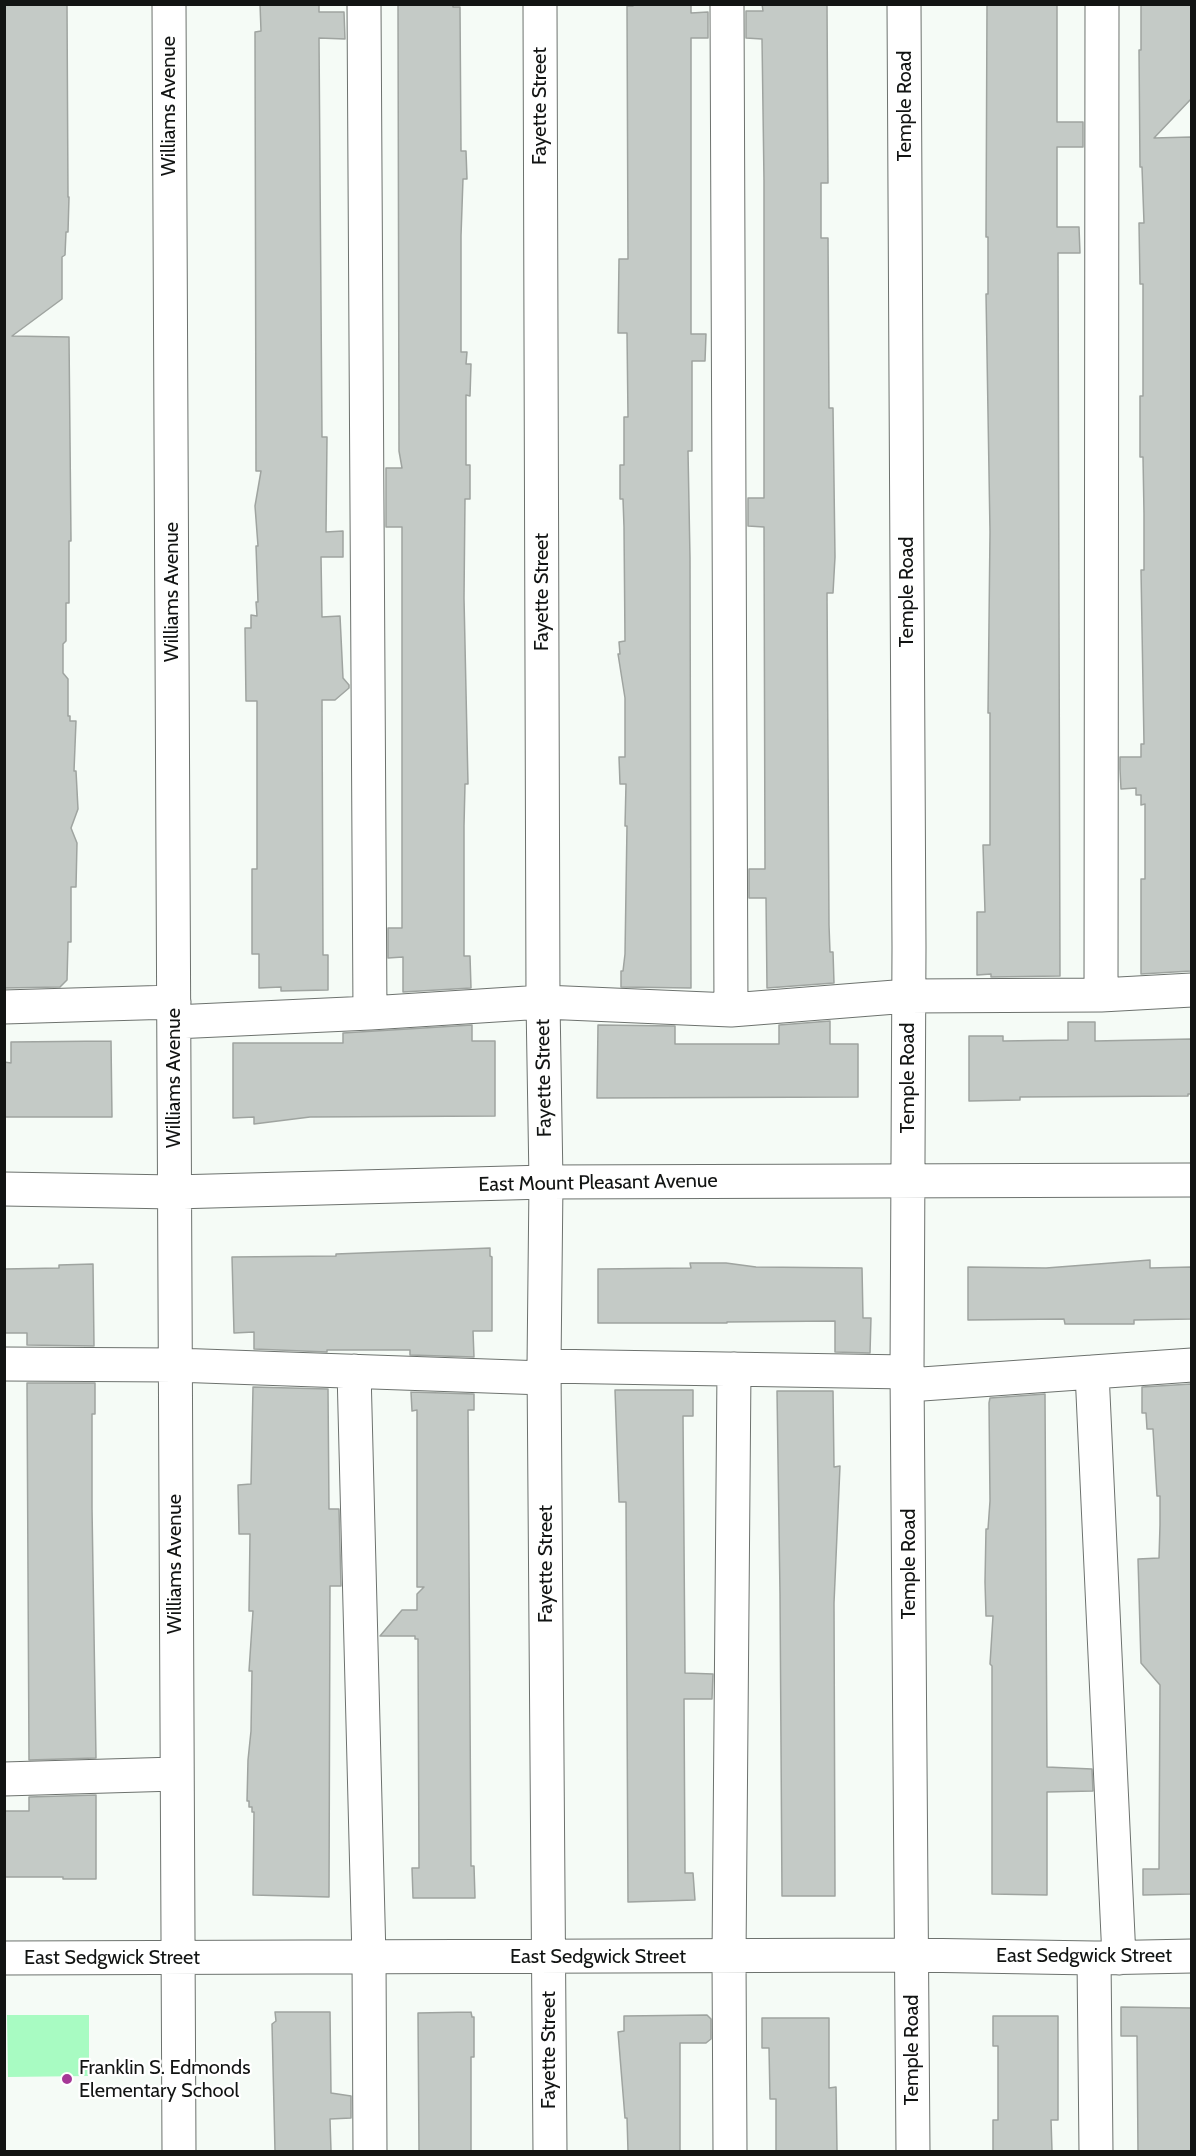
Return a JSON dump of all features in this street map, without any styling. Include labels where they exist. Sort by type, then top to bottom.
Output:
[{"type":"street","name":"Williams Avenue","points":[[169,4],[179,2151]]},
{"type":"street","points":[[363,4],[370,1013]]},
{"type":"street","name":"Fayette Street","points":[[540,4],[543,1002],[546,1182],[544,1372],[550,2151]]},
{"type":"street","points":[[727,4],[731,1010]]},
{"type":"street","name":"Temple Road","points":[[904,4],[913,2151]]},
{"type":"street","points":[[1101,995],[1102,4]]},
{"type":"street","points":[[4,1007],[174,1012],[370,1013],[543,1002],[731,1010],[908,996],[1101,995],[1191,990]]},
{"type":"street","name":"East Mount Pleasant Avenue","points":[[4,1189],[174,1192],[546,1182],[1191,1180]]},
{"type":"street","points":[[4,1364],[174,1365],[354,1371],[544,1372],[734,1369],[908,1378],[1092,1372],[1191,1365]]},
{"type":"street","points":[[730,2151],[729,1957],[734,1369]]},
{"type":"street","points":[[354,1371],[369,1958],[370,2151]]},
{"type":"street","points":[[1092,1372],[1106,1958],[1096,2151]]},
{"type":"street","points":[[4,1779],[176,1774]]},
{"type":"street","name":"East Sedgwick Street","points":[[4,1958],[912,1955],[1106,1958],[1191,1956]]},
{"type":"green space","points":[[7,2015],[89,2015],[89,2076],[8,2077]]},
{"type":"building","points":[[4,4],[67,4],[69,197],[68,232],[66,232],[65,255],[62,257],[62,299],[12,336],[69,337],[71,541],[69,541],[69,603],[66,603],[63,673],[68,679],[68,716],[70,716],[70,721],[76,721],[74,771],[76,771],[78,809],[71,828],[77,843],[76,887],[71,887],[71,942],[68,942],[67,980],[60,987],[4,988]]},
{"type":"building","points":[[260,4],[319,4],[319,12],[344,12],[345,39],[319,38],[322,437],[327,437],[326,532],[343,531],[343,557],[321,557],[322,617],[340,616],[343,678],[349,685],[349,688],[335,700],[322,700],[323,955],[328,955],[328,990],[281,991],[281,987],[259,988],[259,954],[252,954],[252,869],[257,869],[257,701],[246,701],[245,628],[251,628],[251,615],[257,616],[256,602],[258,602],[255,506],[261,471],[256,471],[255,32],[261,31]]},
{"type":"building","points":[[398,4],[453,4],[453,7],[460,7],[461,151],[466,151],[467,179],[463,179],[461,236],[461,352],[467,352],[466,364],[471,364],[470,396],[466,395],[466,465],[470,465],[470,499],[465,499],[464,598],[468,784],[465,784],[464,826],[464,956],[470,956],[471,988],[403,992],[403,957],[388,958],[388,928],[402,928],[402,527],[386,527],[386,468],[402,468],[399,451]]},
{"type":"building","points":[[633,4],[691,4],[691,13],[708,12],[708,38],[691,38],[691,334],[706,334],[705,361],[692,361],[692,451],[688,451],[691,988],[621,987],[621,971],[623,971],[625,954],[627,826],[625,826],[626,784],[620,784],[619,757],[625,757],[625,698],[618,654],[620,654],[619,642],[625,641],[624,527],[623,499],[620,499],[620,465],[624,465],[624,417],[628,417],[627,333],[618,333],[619,259],[628,259],[627,6],[633,6]]},
{"type":"building","points":[[762,4],[827,4],[828,183],[821,183],[821,238],[828,238],[829,408],[833,408],[835,557],[833,593],[827,593],[829,925],[834,983],[767,988],[766,898],[749,898],[749,869],[765,869],[764,527],[748,526],[748,498],[764,498],[764,181],[762,39],[746,38],[746,11],[763,11]]},
{"type":"building","points":[[987,4],[1057,4],[1057,122],[1083,122],[1083,147],[1057,147],[1057,227],[1079,227],[1080,253],[1058,253],[1060,976],[991,977],[991,974],[977,975],[977,912],[985,912],[983,845],[990,845],[990,713],[988,713],[990,532],[986,294],[988,294],[988,237],[986,237]]},
{"type":"building","points":[[1141,4],[1191,4],[1191,99],[1154,138],[1191,137],[1191,971],[1141,974],[1141,879],[1145,879],[1145,804],[1141,805],[1141,795],[1136,795],[1136,788],[1121,789],[1120,757],[1141,757],[1141,744],[1144,744],[1141,570],[1144,570],[1144,514],[1143,457],[1140,457],[1140,396],[1143,396],[1143,284],[1140,284],[1139,223],[1144,223],[1142,167],[1140,167]]},
{"type":"building","points":[[830,1021],[830,1044],[858,1044],[858,1097],[597,1098],[598,1025],[675,1026],[675,1044],[779,1044],[779,1025]]},
{"type":"building","points":[[1068,1022],[1095,1022],[1095,1041],[1191,1039],[1191,1094],[1188,1096],[1020,1097],[1020,1100],[969,1101],[969,1036],[1003,1036],[1003,1041],[1068,1040]]},
{"type":"building","points":[[472,1025],[472,1041],[495,1041],[495,1116],[310,1117],[254,1124],[254,1117],[233,1118],[233,1043],[343,1043],[343,1033]]},
{"type":"building","points":[[111,1041],[112,1117],[4,1117],[4,1062],[11,1063],[11,1042]]},
{"type":"building","points":[[490,1248],[492,1331],[473,1331],[474,1357],[410,1355],[410,1350],[327,1350],[327,1352],[254,1349],[254,1332],[234,1333],[232,1257],[336,1256],[336,1254]]},
{"type":"building","points":[[1150,1260],[1150,1268],[1191,1267],[1191,1319],[1134,1320],[1134,1324],[1065,1324],[1064,1319],[968,1320],[968,1267],[1046,1268]]},
{"type":"building","points":[[690,1263],[726,1263],[756,1267],[862,1268],[863,1318],[871,1318],[870,1353],[835,1352],[835,1321],[598,1323],[598,1269],[691,1268]]},
{"type":"building","points":[[93,1264],[94,1346],[27,1345],[27,1333],[4,1333],[4,1269],[59,1268],[59,1265]]},
{"type":"building","points":[[27,1383],[95,1383],[95,1414],[92,1414],[92,1508],[96,1758],[29,1760]]},
{"type":"building","points":[[1191,1384],[1191,1894],[1143,1895],[1143,1869],[1159,1869],[1160,1685],[1141,1663],[1138,1559],[1159,1558],[1160,1496],[1157,1496],[1153,1429],[1147,1429],[1146,1413],[1142,1413],[1142,1387]]},
{"type":"building","points":[[253,1387],[328,1389],[329,1509],[339,1509],[341,1586],[330,1586],[329,1897],[253,1895],[254,1812],[247,1801],[252,1671],[249,1671],[253,1611],[249,1611],[250,1534],[239,1534],[238,1485],[251,1484]]},
{"type":"building","points":[[615,1390],[693,1390],[693,1416],[683,1416],[685,1673],[713,1674],[712,1699],[684,1699],[685,1873],[693,1873],[695,1900],[628,1902],[626,1502],[619,1502]]},
{"type":"building","points":[[777,1391],[833,1391],[834,1467],[840,1466],[834,1603],[835,1896],[782,1896]]},
{"type":"building","points":[[411,1392],[474,1394],[474,1410],[468,1410],[471,1866],[474,1866],[475,1898],[413,1898],[412,1868],[419,1868],[418,1639],[415,1639],[415,1636],[380,1636],[402,1610],[417,1610],[417,1594],[424,1587],[417,1587],[417,1410],[412,1411]]},
{"type":"building","points":[[1045,1394],[1047,1767],[1092,1769],[1093,1791],[1047,1792],[1047,1895],[992,1894],[992,1666],[990,1664],[993,1616],[986,1616],[985,1582],[986,1529],[988,1529],[990,1501],[989,1403],[990,1398]]},
{"type":"building","points":[[96,1795],[96,1879],[4,1877],[4,1811],[29,1811],[29,1797]]},
{"type":"building","points":[[1121,2007],[1191,2008],[1191,2151],[1138,2151],[1137,2036],[1121,2036]]},
{"type":"building","points":[[275,2012],[330,2012],[331,2093],[351,2096],[351,2118],[330,2119],[331,2151],[275,2151],[272,2024],[276,2021]]},
{"type":"building","points":[[471,2012],[474,2017],[474,2057],[471,2057],[471,2151],[419,2151],[418,2013]]},
{"type":"building","points":[[707,2015],[711,2019],[711,2039],[706,2043],[680,2043],[680,2151],[628,2151],[618,2032],[624,2031],[624,2016]]},
{"type":"building","points":[[993,2016],[1058,2016],[1058,2120],[1051,2120],[1052,2151],[993,2151],[993,2120],[998,2120],[998,2046],[993,2046]]},
{"type":"building","points":[[762,2018],[829,2018],[829,2088],[836,2087],[837,2151],[776,2151],[776,2099],[770,2099],[769,2048],[762,2048]]},
{"type":"place","name":"Franklin S. Edmonds Elementary School","points":[[67,2079]]}]
